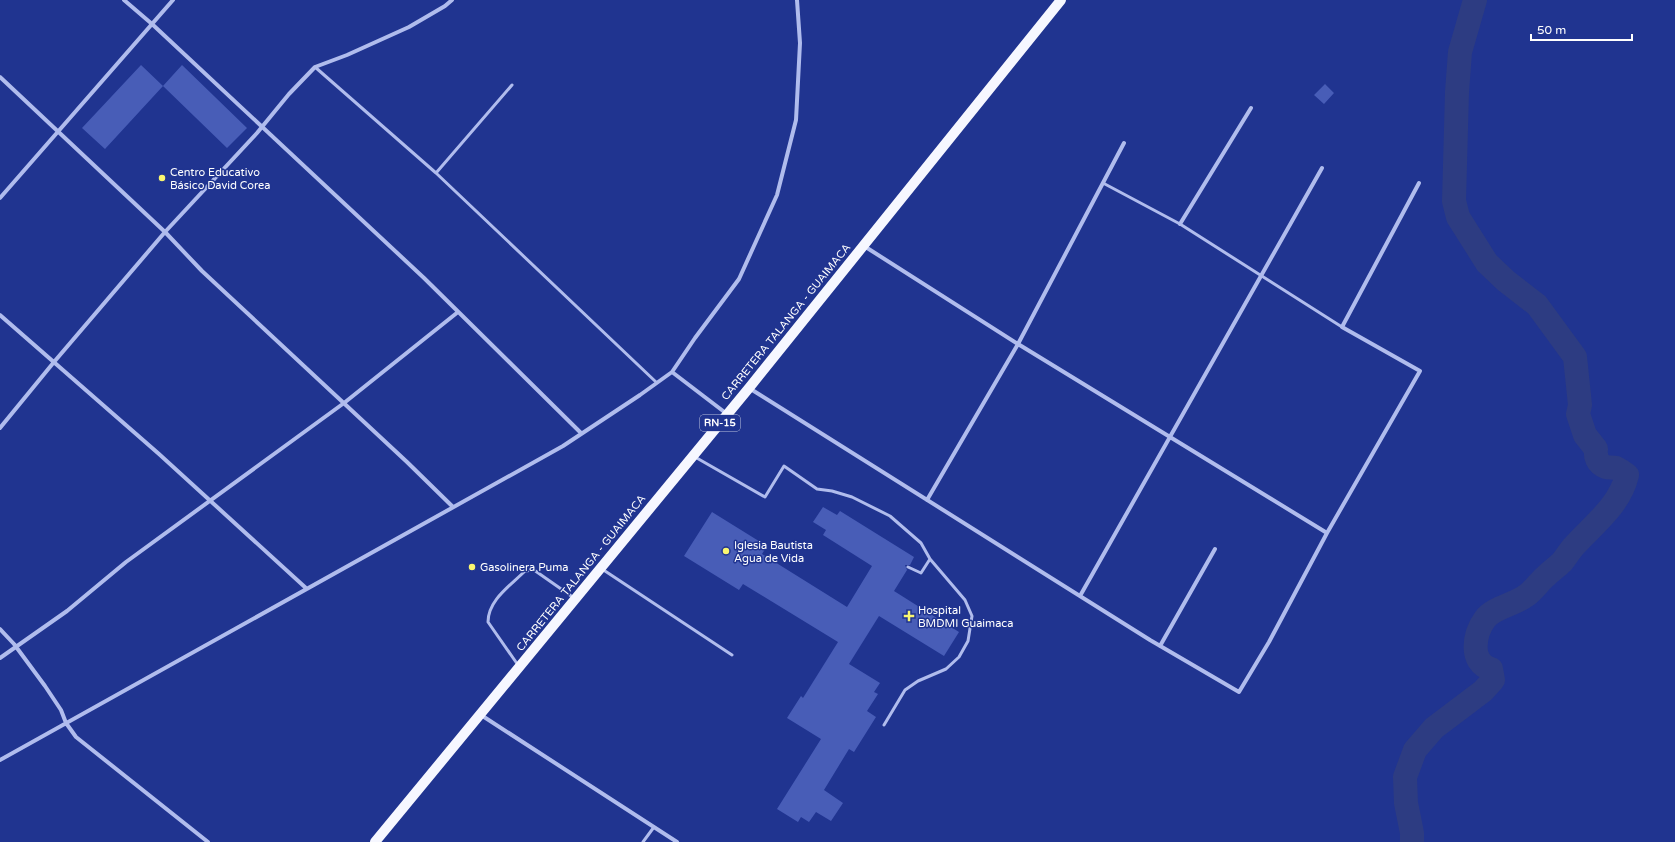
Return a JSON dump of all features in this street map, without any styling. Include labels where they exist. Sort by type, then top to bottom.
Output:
[{"type":"main road","name":"CARRETERA TALANGA - GUAIMACA","points":[[375,842],[749,388],[1061,0]]},
{"type":"street","points":[[124,0],[152,24],[424,278],[581,433]]},
{"type":"street","points":[[0,198],[173,0]]},
{"type":"street","points":[[0,428],[165,232],[315,67],[347,55],[409,27],[445,6],[452,0]]},
{"type":"street","points":[[0,760],[563,446],[672,372],[695,338],[739,279],[777,196],[796,120],[800,42],[797,0]]},
{"type":"street","points":[[0,77],[165,232],[202,271],[453,507]]},
{"type":"street","points":[[1180,224],[1251,108]]},
{"type":"street","points":[[927,500],[1018,344],[1124,143]]},
{"type":"street","points":[[1080,596],[1322,168]]},
{"type":"street","points":[[749,388],[1160,646],[1239,692],[1269,642],[1327,533],[1420,371],[1342,326],[1419,183]]},
{"type":"street","points":[[863,245],[1018,344],[1327,533]]},
{"type":"street","points":[[0,658],[15,646],[67,611],[126,562],[344,403],[458,312]]},
{"type":"street","points":[[0,315],[307,589]]},
{"type":"street","points":[[672,372],[727,414]]},
{"type":"street","points":[[1160,646],[1215,549]]},
{"type":"street","points":[[0,629],[15,646],[61,710],[66,723],[76,737],[208,842]]},
{"type":"street","points":[[480,715],[677,842]]},
{"type":"lane","points":[[315,67],[436,173],[656,382]]},
{"type":"lane","points":[[436,173],[512,85]]},
{"type":"lane","points":[[1103,183],[1180,224],[1342,326]]},
{"type":"lane","points":[[693,456],[765,496],[784,466],[817,489],[832,491],[852,497],[890,516],[921,543],[930,559],[965,600],[972,616],[968,641],[959,657],[946,669],[918,681],[905,690],[884,725]]},
{"type":"lane","points":[[908,567],[921,573],[930,559]]},
{"type":"lane","points":[[601,568],[732,655]]},
{"type":"lane","points":[[519,668],[488,622],[488,614],[492,604],[525,571],[530,569],[534,570],[575,599]]},
{"type":"lane","points":[[643,842],[654,827]]},
{"type":"building","points":[[141,65],[163,86],[105,149],[82,128]]},
{"type":"building","points":[[182,65],[247,128],[227,148],[163,86]]},
{"type":"building","points":[[1325,84],[1334,93],[1324,104],[1314,95]]},
{"type":"building","points":[[823,507],[837,515],[840,511],[914,557],[910,565],[905,565],[907,570],[894,591],[959,632],[944,656],[879,616],[849,664],[880,683],[874,692],[878,694],[867,711],[876,717],[854,752],[849,749],[824,790],[843,803],[831,821],[816,812],[809,822],[801,817],[798,822],[777,809],[821,739],[787,718],[801,696],[803,698],[838,642],[743,584],[739,590],[684,556],[712,512],[767,546],[762,554],[847,607],[872,566],[823,535],[826,530],[813,522]]},
{"type":"waterway","points":[[1412,842],[1412,833],[1406,803],[1405,777],[1415,750],[1434,728],[1483,691],[1493,680],[1491,669],[1484,666],[1479,661],[1477,654],[1476,640],[1481,625],[1489,615],[1527,595],[1543,578],[1562,562],[1573,547],[1598,522],[1619,496],[1627,475],[1616,468],[1606,467],[1600,464],[1596,457],[1596,449],[1585,435],[1578,414],[1580,405],[1575,357],[1537,305],[1506,281],[1487,263],[1458,217],[1454,201],[1457,92],[1460,52],[1475,0]]},
{"type":"place","name":"Centro Educativo Básico David Corea","points":[[162,178]]},
{"type":"place","name":"Iglesia Bautista Agua de Vida","points":[[726,551]]},
{"type":"place","name":"Gasolinera Puma","points":[[472,567]]},
{"type":"place","name":"Hospital BMDMI Guaimaca","points":[[909,616]]}]
